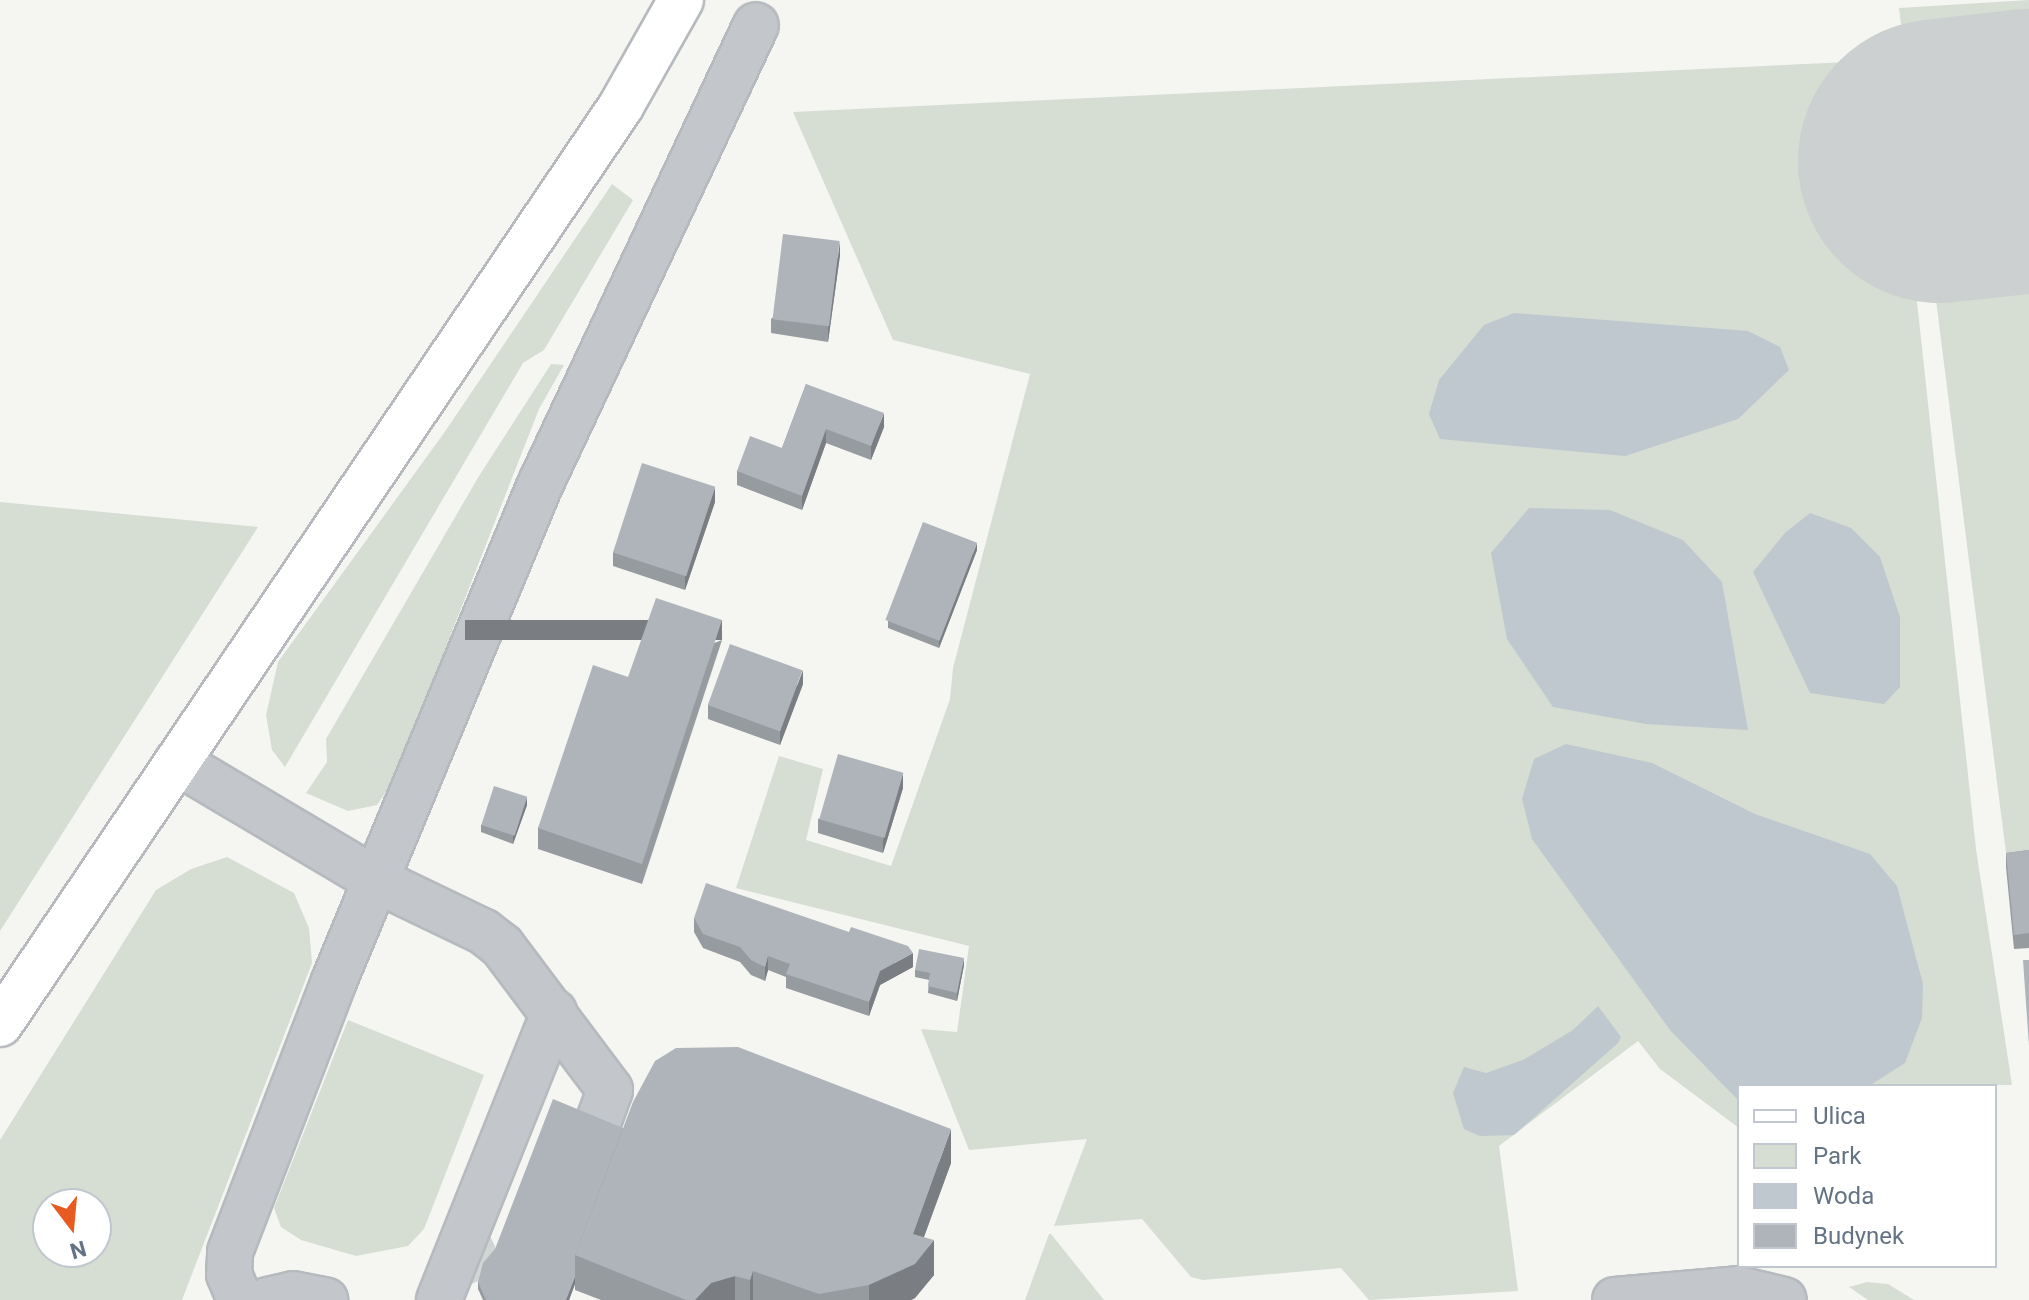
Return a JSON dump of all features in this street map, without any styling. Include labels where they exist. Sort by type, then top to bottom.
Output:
[{"type":"main road","points":[[0,1024],[621,106],[681,0]]},
{"type":"lane","points":[[240,1300],[229,1274],[230,1252],[376,880],[539,487],[756,25]]},
{"type":"lane","points":[[177,762],[376,880],[484,932],[519,964],[610,1090],[598,1123]]},
{"type":"lane","points":[[439,1300],[554,1012]]},
{"type":"lane","points":[[1615,1300],[1738,1289],[1784,1300]]},
{"type":"lane","points":[[268,1300],[293,1294],[325,1300]]},
{"type":"green space","points":[[2029,0],[2029,859],[2007,861],[1899,8]]},
{"type":"green space","points":[[1891,60],[1976,849],[2012,1085],[1737,1084],[1737,1127],[1660,1069],[1638,1041],[1499,1146],[1518,1291],[1369,1300],[1341,1268],[1203,1280],[1191,1277],[1142,1219],[1054,1226],[1087,1139],[969,1150],[921,1029],[957,1032],[969,946],[736,888],[779,756],[823,769],[806,840],[891,866],[950,699],[953,668],[1030,374],[893,340],[793,112]]},
{"type":"green space","points":[[612,184],[633,200],[544,350],[523,363],[285,767],[272,750],[266,715],[278,662],[444,433]]},
{"type":"green space","points":[[551,364],[564,365],[539,409],[394,780],[377,805],[348,811],[306,793],[327,762],[326,739],[479,476]]},
{"type":"green space","points":[[0,502],[258,527],[0,931]]},
{"type":"green space","points":[[227,857],[294,893],[309,928],[312,963],[182,1300],[0,1300],[0,1140],[156,890],[191,869]]},
{"type":"green space","points":[[348,1020],[484,1075],[424,1229],[408,1246],[356,1256],[301,1240],[281,1227],[274,1208]]},
{"type":"green space","points":[[1051,1234],[1104,1300],[1025,1300]]},
{"type":"green space","points":[[1867,1282],[1888,1284],[1914,1300],[1868,1300],[1849,1287]]},
{"type":"water","points":[[1514,313],[1748,331],[1780,347],[1789,370],[1738,419],[1625,456],[1440,439],[1429,414],[1439,380],[1484,325]]},
{"type":"water","points":[[1529,508],[1610,510],[1683,540],[1722,582],[1748,730],[1646,724],[1553,707],[1507,639],[1491,553]]},
{"type":"water","points":[[1810,513],[1851,528],[1880,557],[1900,617],[1900,687],[1884,704],[1810,693],[1753,572],[1785,533]]},
{"type":"water","points":[[1566,744],[1652,763],[1755,814],[1870,854],[1897,886],[1923,984],[1922,1018],[1905,1063],[1872,1084],[1737,1084],[1737,1099],[1670,1030],[1532,839],[1522,799],[1534,759]]},
{"type":"water","points":[[1598,1006],[1621,1037],[1618,1043],[1514,1135],[1480,1136],[1464,1129],[1453,1093],[1464,1067],[1486,1073],[1523,1060],[1573,1030]]},
{"type":"building","points":[[783,234],[840,241],[829,326],[773,319]]},
{"type":"building","points":[[806,384],[884,413],[871,446],[826,429],[802,496],[737,471],[750,436],[782,448]]},
{"type":"building","points":[[642,463],[715,487],[686,576],[613,552]]},
{"type":"building","points":[[923,522],[977,543],[940,641],[885,620]]},
{"type":"building","points":[[656,598],[722,620],[642,864],[538,828],[593,665],[628,677]]},
{"type":"building","points":[[730,644],[802,670],[780,731],[708,705]]},
{"type":"building","points":[[838,754],[903,773],[885,838],[819,819]]},
{"type":"building","points":[[494,786],[527,797],[515,836],[481,825]]},
{"type":"building","points":[[2029,850],[2029,933],[2014,935],[2006,853]]},
{"type":"building","points":[[706,883],[849,932],[851,927],[908,946],[913,953],[880,971],[869,1002],[786,974],[790,964],[768,956],[765,967],[751,960],[740,947],[703,934],[694,918]]},
{"type":"building","points":[[919,949],[964,958],[957,993],[928,986],[930,973],[915,970]]},
{"type":"building","points":[[2023,960],[2029,960],[2029,1046]]},
{"type":"building","points":[[738,1047],[951,1129],[913,1234],[934,1240],[915,1264],[869,1285],[819,1294],[753,1271],[750,1280],[735,1276],[711,1283],[695,1300],[686,1300],[575,1255],[633,1102],[655,1061],[676,1048]]},
{"type":"building","points":[[553,1099],[623,1128],[575,1255],[575,1277],[566,1300],[486,1300],[478,1282],[483,1263],[495,1249]]},
{"type":"runway","points":[[1940,161],[2029,151]]},
{"type":"tunnel","points":[[456,1267],[548,1225]]}]
